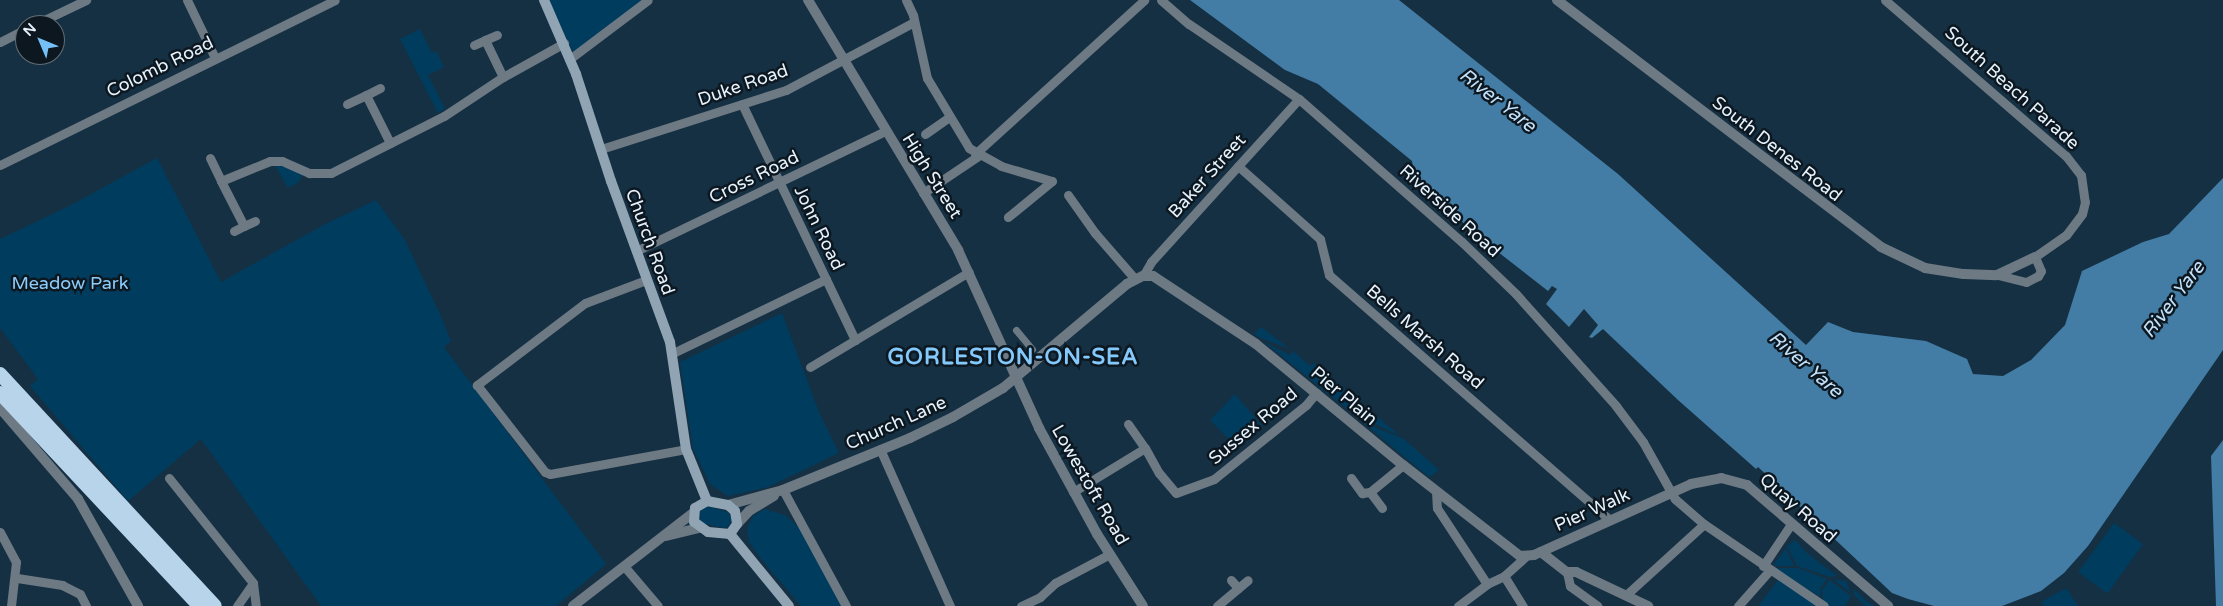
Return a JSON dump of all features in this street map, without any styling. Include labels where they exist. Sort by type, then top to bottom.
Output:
[{"type":"highway","points":[[0,374],[215,606]]},
{"type":"highway","points":[[0,393],[199,606]]},
{"type":"main road","name":"Church Road","points":[[544,0],[571,58],[646,280],[673,353],[678,413],[686,448],[707,500]]},
{"type":"main road","name":"Church Lane","points":[[707,500],[728,505]]},
{"type":"main road","points":[[707,500],[698,504],[693,513],[698,528],[716,534],[730,534],[789,606]]},
{"type":"main road","points":[[728,505],[738,517],[737,524]]},
{"type":"main road","name":"Church Lane","points":[[730,534],[737,524]]},
{"type":"street","points":[[55,15],[86,0]]},
{"type":"street","points":[[187,0],[215,58]]},
{"type":"street","name":"Colomb Road","points":[[0,164],[335,0]]},
{"type":"street","points":[[571,58],[648,0]]},
{"type":"street","name":"High Street","points":[[808,0],[969,272],[1016,376]]},
{"type":"street","points":[[906,0],[914,22],[927,78],[949,117],[976,155],[1001,166],[1052,181],[1008,217]]},
{"type":"street","points":[[923,193],[976,155],[1144,0]]},
{"type":"street","name":"Riverside Road","points":[[1161,0],[1189,24],[1299,99],[1414,198],[1516,294],[1616,406],[1643,442],[1675,499],[1704,524],[1824,606]]},
{"type":"street","name":"South Denes Road","points":[[1557,0],[1881,247],[1925,268],[1945,273],[1998,275],[2026,282],[2042,271],[2035,257],[1998,275]]},
{"type":"street","name":"South Beach Parade","points":[[1885,0],[2066,156],[2081,175],[2085,202],[2082,214],[2066,235],[2035,257]]},
{"type":"street","name":"Duke Road","points":[[601,149],[786,90],[914,22]]},
{"type":"street","points":[[0,42],[15,34]]},
{"type":"street","points":[[474,45],[497,35]]},
{"type":"street","points":[[485,40],[503,77]]},
{"type":"street","points":[[221,181],[270,161],[282,161],[309,173],[331,172],[444,116],[503,77],[564,43]]},
{"type":"street","points":[[347,104],[380,88]]},
{"type":"street","points":[[366,95],[390,143]]},
{"type":"street","name":"Baker Street","points":[[1016,376],[1139,278],[1151,262],[1299,99]]},
{"type":"street","name":"John Road","points":[[742,104],[855,340]]},
{"type":"street","points":[[925,134],[949,117]]},
{"type":"street","name":"Cross Road","points":[[636,251],[885,131]]},
{"type":"street","points":[[210,158],[244,226]]},
{"type":"street","name":"Bells Marsh Road","points":[[1238,166],[1320,239],[1329,275],[1610,520]]},
{"type":"street","points":[[1068,195],[1095,234],[1139,278]]},
{"type":"street","points":[[234,231],[255,221]]},
{"type":"street","points":[[810,367],[969,272]]},
{"type":"street","name":"Pier Plain","points":[[1139,278],[1163,281],[1256,344],[1403,465],[1515,553],[1525,557]]},
{"type":"street","points":[[673,353],[826,279]]},
{"type":"street","points":[[646,280],[585,303],[477,385],[545,472],[550,474],[686,448]]},
{"type":"street","points":[[1016,330],[1032,349]]},
{"type":"street","name":"Church Lane","points":[[728,505],[783,490],[952,417],[1003,388],[1016,376]]},
{"type":"street","name":"Lowestoft Road","points":[[1016,376],[1039,428],[1073,492],[1143,606]]},
{"type":"street","name":"Sussex Road","points":[[1128,424],[1145,448],[1159,474],[1176,494],[1214,479],[1306,405],[1316,393]]},
{"type":"street","points":[[0,408],[78,499],[138,606]]},
{"type":"street","points":[[1073,492],[1145,448]]},
{"type":"street","points":[[880,449],[950,606]]},
{"type":"street","points":[[1351,478],[1362,493],[1370,492],[1403,465]]},
{"type":"street","points":[[169,478],[253,583],[256,606]]},
{"type":"street","name":"Quay Road","points":[[1672,492],[1709,479],[1734,480],[1747,485],[1888,606]]},
{"type":"street","points":[[783,490],[846,606]]},
{"type":"street","name":"Church Lane","points":[[737,524],[749,512],[783,490]]},
{"type":"street","points":[[1436,491],[1437,508],[1487,584]]},
{"type":"street","points":[[1370,492],[1382,508]]},
{"type":"street","name":"Pier Walk","points":[[1525,557],[1541,552],[1672,492]]},
{"type":"street","points":[[573,606],[693,513]]},
{"type":"street","points":[[1626,595],[1704,524]]},
{"type":"street","points":[[1738,606],[1767,568],[1791,524]]},
{"type":"street","points":[[658,539],[698,528]]},
{"type":"street","points":[[0,532],[16,562],[17,578],[12,606]]},
{"type":"street","points":[[1541,552],[1567,572],[1576,572],[1648,606]]},
{"type":"street","points":[[1021,606],[1040,597],[1055,583],[1110,554]]},
{"type":"street","points":[[1458,606],[1487,584],[1504,576],[1525,557]]},
{"type":"street","points":[[624,566],[658,606]]},
{"type":"street","points":[[1567,572],[1570,586],[1598,606]]},
{"type":"street","points":[[1504,576],[1523,606]]},
{"type":"street","points":[[17,578],[62,585],[80,594],[86,606]]},
{"type":"street","points":[[1231,580],[1238,588]]},
{"type":"street","points":[[1217,606],[1248,580]]},
{"type":"street","points":[[237,606],[253,583]]},
{"type":"green space","points":[[548,0],[648,0],[574,54]]},
{"type":"green space","points":[[420,29],[432,53],[436,51],[444,67],[428,75],[445,109],[438,113],[400,39]]},
{"type":"green space","name":"Meadow Park","points":[[157,158],[221,282],[325,224],[376,200],[405,240],[439,312],[451,341],[444,347],[606,564],[556,606],[321,606],[201,439],[128,501],[30,386],[38,379],[0,328],[0,239],[71,205]]},
{"type":"green space","points":[[274,164],[303,173],[299,182],[288,188]]},
{"type":"green space","points":[[782,313],[819,412],[839,453],[768,487],[728,496],[710,484],[693,449],[680,362]]},
{"type":"green space","points":[[1261,327],[1290,349],[1254,334]]},
{"type":"green space","points":[[1264,342],[1290,355],[1293,351],[1310,366],[1314,363],[1400,436],[1353,414]]},
{"type":"green space","points":[[1235,394],[1263,427],[1237,448],[1210,420]]},
{"type":"green space","points":[[1362,422],[1404,439],[1439,470],[1429,477]]},
{"type":"green space","points":[[706,506],[728,512],[732,519],[729,526],[724,528],[701,523],[699,513]]},
{"type":"green space","points":[[764,509],[785,515],[802,530],[842,606],[801,606],[761,559],[749,542],[747,528],[753,516]]},
{"type":"green space","points":[[2114,523],[2143,544],[2107,594],[2078,572]]},
{"type":"green space","points":[[1795,540],[1807,553],[1837,576],[1830,577],[1797,566],[1787,546]]},
{"type":"green space","points":[[1786,548],[1794,566],[1775,566],[1774,564]]},
{"type":"green space","points":[[1775,568],[1798,568],[1827,579],[1821,587],[1820,597]]},
{"type":"green space","points":[[1779,579],[1817,606],[1758,606]]},
{"type":"green space","points":[[1833,579],[1846,581],[1851,593]]},
{"type":"green space","points":[[1830,580],[1851,596],[1845,606],[1830,606],[1823,601],[1822,590]]},
{"type":"green space","points":[[2066,588],[2078,606],[2044,606],[2041,602]]},
{"type":"green space","points":[[1854,589],[1867,602],[1875,606],[1865,606],[1854,595]]},
{"type":"water","name":"River Yare","points":[[1190,0],[1399,0],[1618,174],[1806,345],[1828,322],[1853,332],[1926,341],[1967,359],[1973,374],[2003,376],[2031,360],[2065,325],[2082,271],[2143,242],[2169,234],[2223,178],[2223,350],[2088,546],[2064,573],[2041,591],[2002,606],[1934,606],[1908,599],[1892,593],[1758,467],[1756,469],[1678,400],[1603,329],[1592,338],[1589,337],[1598,325],[1584,309],[1569,327],[1546,304],[1557,289],[1552,286],[1548,291],[1475,234],[1414,176],[1412,161],[1318,84],[1285,70]]},
{"type":"water","points":[[2223,440],[2223,606],[2216,606],[2211,456]]},
{"type":"district","name":"GORLESTON-ON-SEA","points":[[1013,358]]}]
